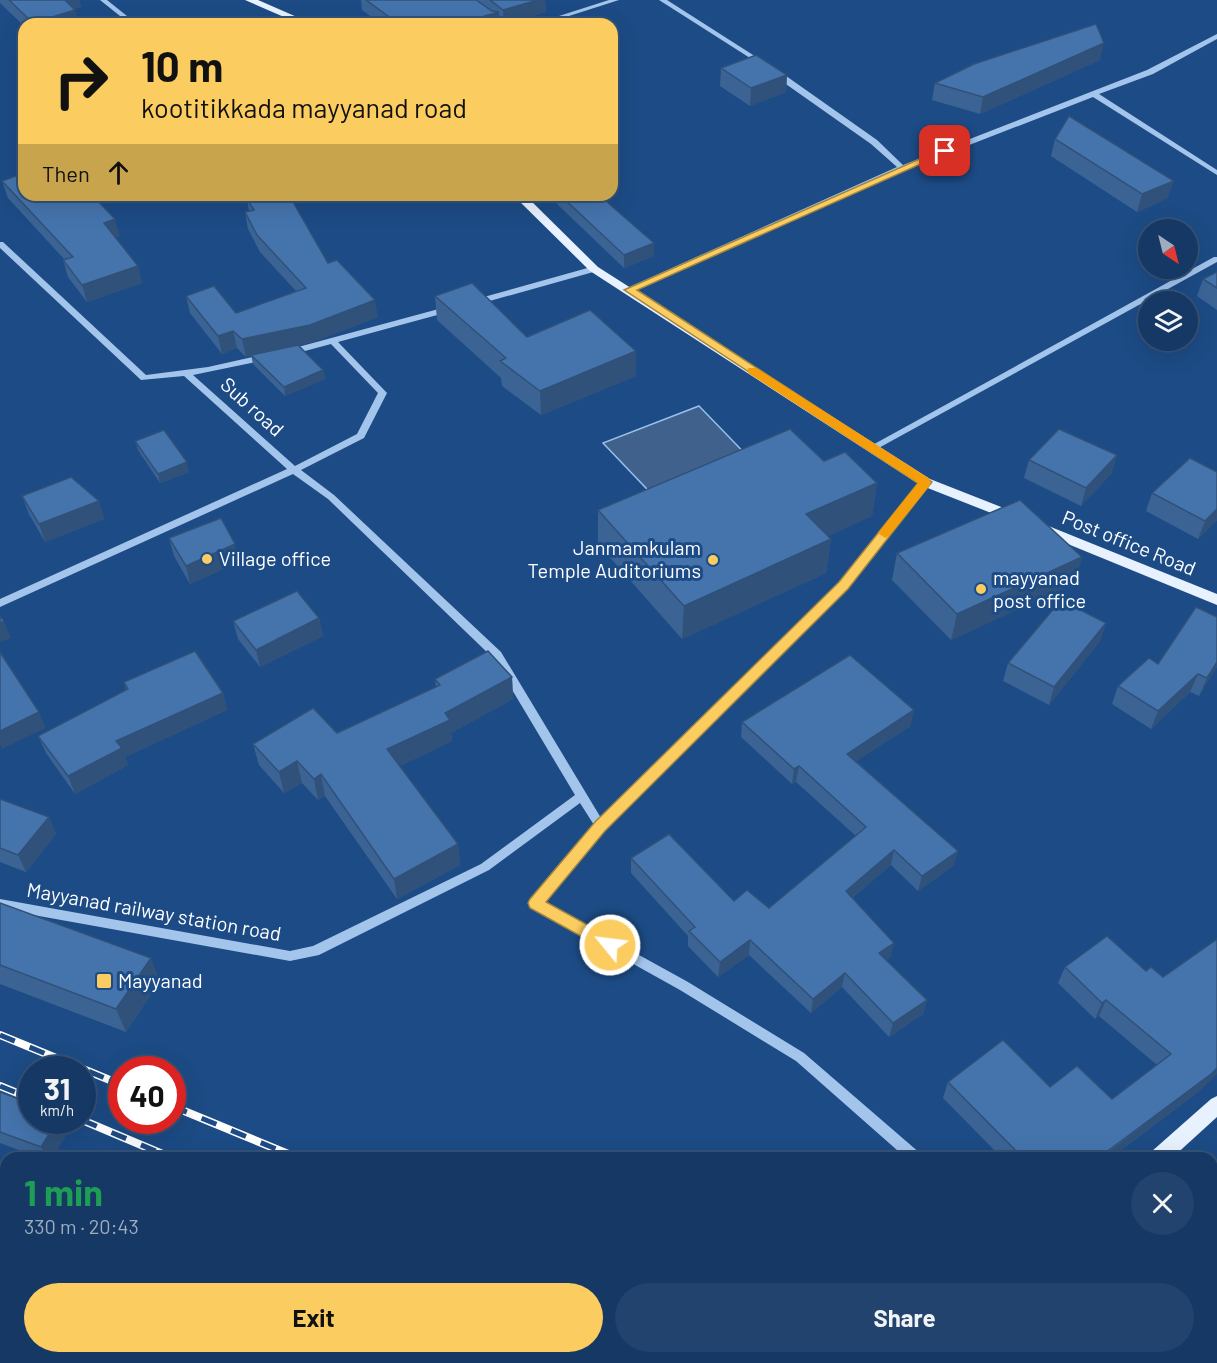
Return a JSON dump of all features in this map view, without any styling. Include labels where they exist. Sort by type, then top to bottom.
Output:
[{"type":"main road","points":[[250,0],[294,18]]},
{"type":"main road","points":[[525,201],[594,269],[926,482]]},
{"type":"main road","name":"Post office Road","points":[[926,482],[1217,600]]},
{"type":"main road","points":[[1165,1152],[1217,1105]]},
{"type":"street","points":[[103,0],[126,18]]},
{"type":"street","points":[[557,18],[616,0]]},
{"type":"street","points":[[662,0],[822,104],[874,142],[902,168]]},
{"type":"street","points":[[629,290],[902,168],[1150,72],[1217,36]]},
{"type":"street","points":[[1094,94],[1217,172]]},
{"type":"street","points":[[0,244],[144,378],[208,370],[334,342],[457,307]]},
{"type":"street","points":[[872,448],[1217,259]]},
{"type":"street","points":[[468,304],[594,269]]},
{"type":"street","points":[[0,603],[294,470],[361,435],[383,393],[334,342]]},
{"type":"street","name":"Sub road","points":[[185,372],[294,470],[331,497],[497,656],[600,826]]},
{"type":"street","points":[[909,1152],[800,1058],[684,986],[535,903],[600,826],[844,585],[926,482]]},
{"type":"street","name":"Mayyanad railway station road","points":[[0,904],[290,956],[315,951],[485,867],[582,796]]},
{"type":"water","points":[[699,406],[759,468],[666,509],[603,443]]},
{"type":"building","points":[[9,0],[65,0],[75,10],[49,18],[28,18]]},
{"type":"building","points":[[366,0],[476,0],[492,11],[499,12],[478,18],[391,18]]},
{"type":"building","points":[[490,0],[538,0],[503,10]]},
{"type":"building","points":[[1096,24],[1104,43],[983,97],[935,83],[974,64]]},
{"type":"building","points":[[756,55],[787,75],[751,88],[721,68]]},
{"type":"building","points":[[1069,116],[1174,181],[1142,194],[1055,139]]},
{"type":"building","points":[[18,175],[18,198],[2,181]]},
{"type":"building","points":[[21,201],[98,201],[115,219],[104,223],[138,266],[82,285],[63,260],[73,257]]},
{"type":"building","points":[[248,201],[292,201],[328,263],[337,260],[375,300],[310,325],[242,339],[233,331],[218,336],[186,296],[214,286],[236,313],[306,288],[257,235],[245,212],[254,210]]},
{"type":"building","points":[[566,201],[606,201],[654,243],[624,255]]},
{"type":"building","points":[[1217,272],[1217,288],[1203,279]]},
{"type":"building","points":[[472,283],[527,337],[590,310],[636,351],[540,391],[500,361],[506,358],[435,296]]},
{"type":"building","points":[[298,345],[323,370],[284,387],[251,355]]},
{"type":"building","name":"Janmamkulam Temple Auditoriums","points":[[790,429],[824,461],[845,452],[877,483],[806,514],[831,539],[684,606],[598,510]]},
{"type":"building","points":[[1059,429],[1117,455],[1086,488],[1029,460]]},
{"type":"building","points":[[164,430],[187,462],[158,474],[135,441]]},
{"type":"building","points":[[1190,458],[1217,472],[1217,509],[1205,521],[1152,493]]},
{"type":"building","points":[[71,477],[99,501],[39,524],[22,496]]},
{"type":"building","points":[[1020,500],[1082,557],[957,614],[897,553]]},
{"type":"building","points":[[221,518],[235,544],[186,566],[169,538]]},
{"type":"building","points":[[297,591],[319,618],[256,650],[233,621]]},
{"type":"building","points":[[1061,600],[1106,623],[1054,687],[1008,663]]},
{"type":"building","points":[[1196,607],[1217,617],[1217,662],[1207,678],[1198,674],[1158,711],[1118,686],[1149,658],[1158,664]]},
{"type":"building","points":[[195,651],[223,693],[116,741],[122,748],[68,776],[38,736],[128,689],[124,682]]},
{"type":"building","points":[[488,651],[512,677],[445,713],[450,720],[387,749],[458,844],[394,879],[321,774],[314,779],[297,761],[279,772],[253,744],[313,708],[337,733],[440,685],[435,679]]},
{"type":"building","points":[[0,652],[39,712],[0,731]]},
{"type":"building","points":[[850,655],[914,710],[847,754],[958,851],[922,876],[894,850],[846,891],[894,943],[879,953],[927,1000],[893,1023],[845,973],[813,999],[750,940],[720,962],[689,931],[695,927],[631,858],[669,834],[734,901],[747,890],[769,908],[866,827],[799,766],[794,769],[742,722]]},
{"type":"building","points":[[0,799],[49,817],[18,855],[0,848]]},
{"type":"building","points":[[0,903],[151,958],[116,1009],[0,965]]},
{"type":"building","points":[[1107,936],[1146,971],[1151,967],[1163,977],[1217,939],[1217,1068],[1106,1152],[1017,1152],[948,1082],[1003,1040],[1050,1087],[1077,1066],[1112,1099],[1171,1054],[1106,1000],[1102,1003],[1065,967]]},
{"type":"building","points":[[0,1092],[18,1099],[18,1134],[49,1134],[41,1147],[0,1132]]},
{"type":"railway","points":[[0,1035],[108,1079]]},
{"type":"railway","points":[[0,1086],[18,1093]]},
{"type":"railway","points":[[186,1112],[283,1152]]},
{"type":"railway","points":[[96,1126],[158,1152]]},
{"type":"slow traffic","points":[[752,370],[926,482],[885,533]]},
{"type":"place","name":"Village office","points":[[207,559]]},
{"type":"place","name":"Janmamkulam Temple Auditoriums","points":[[713,560]]},
{"type":"place","name":"mayyanad post office","points":[[981,589]]},
{"type":"place","name":"Mayyanad","points":[[104,981]]},
{"type":"route","points":[[610,945],[535,903],[600,826],[844,585],[926,482],[629,290],[945,151]]}]
